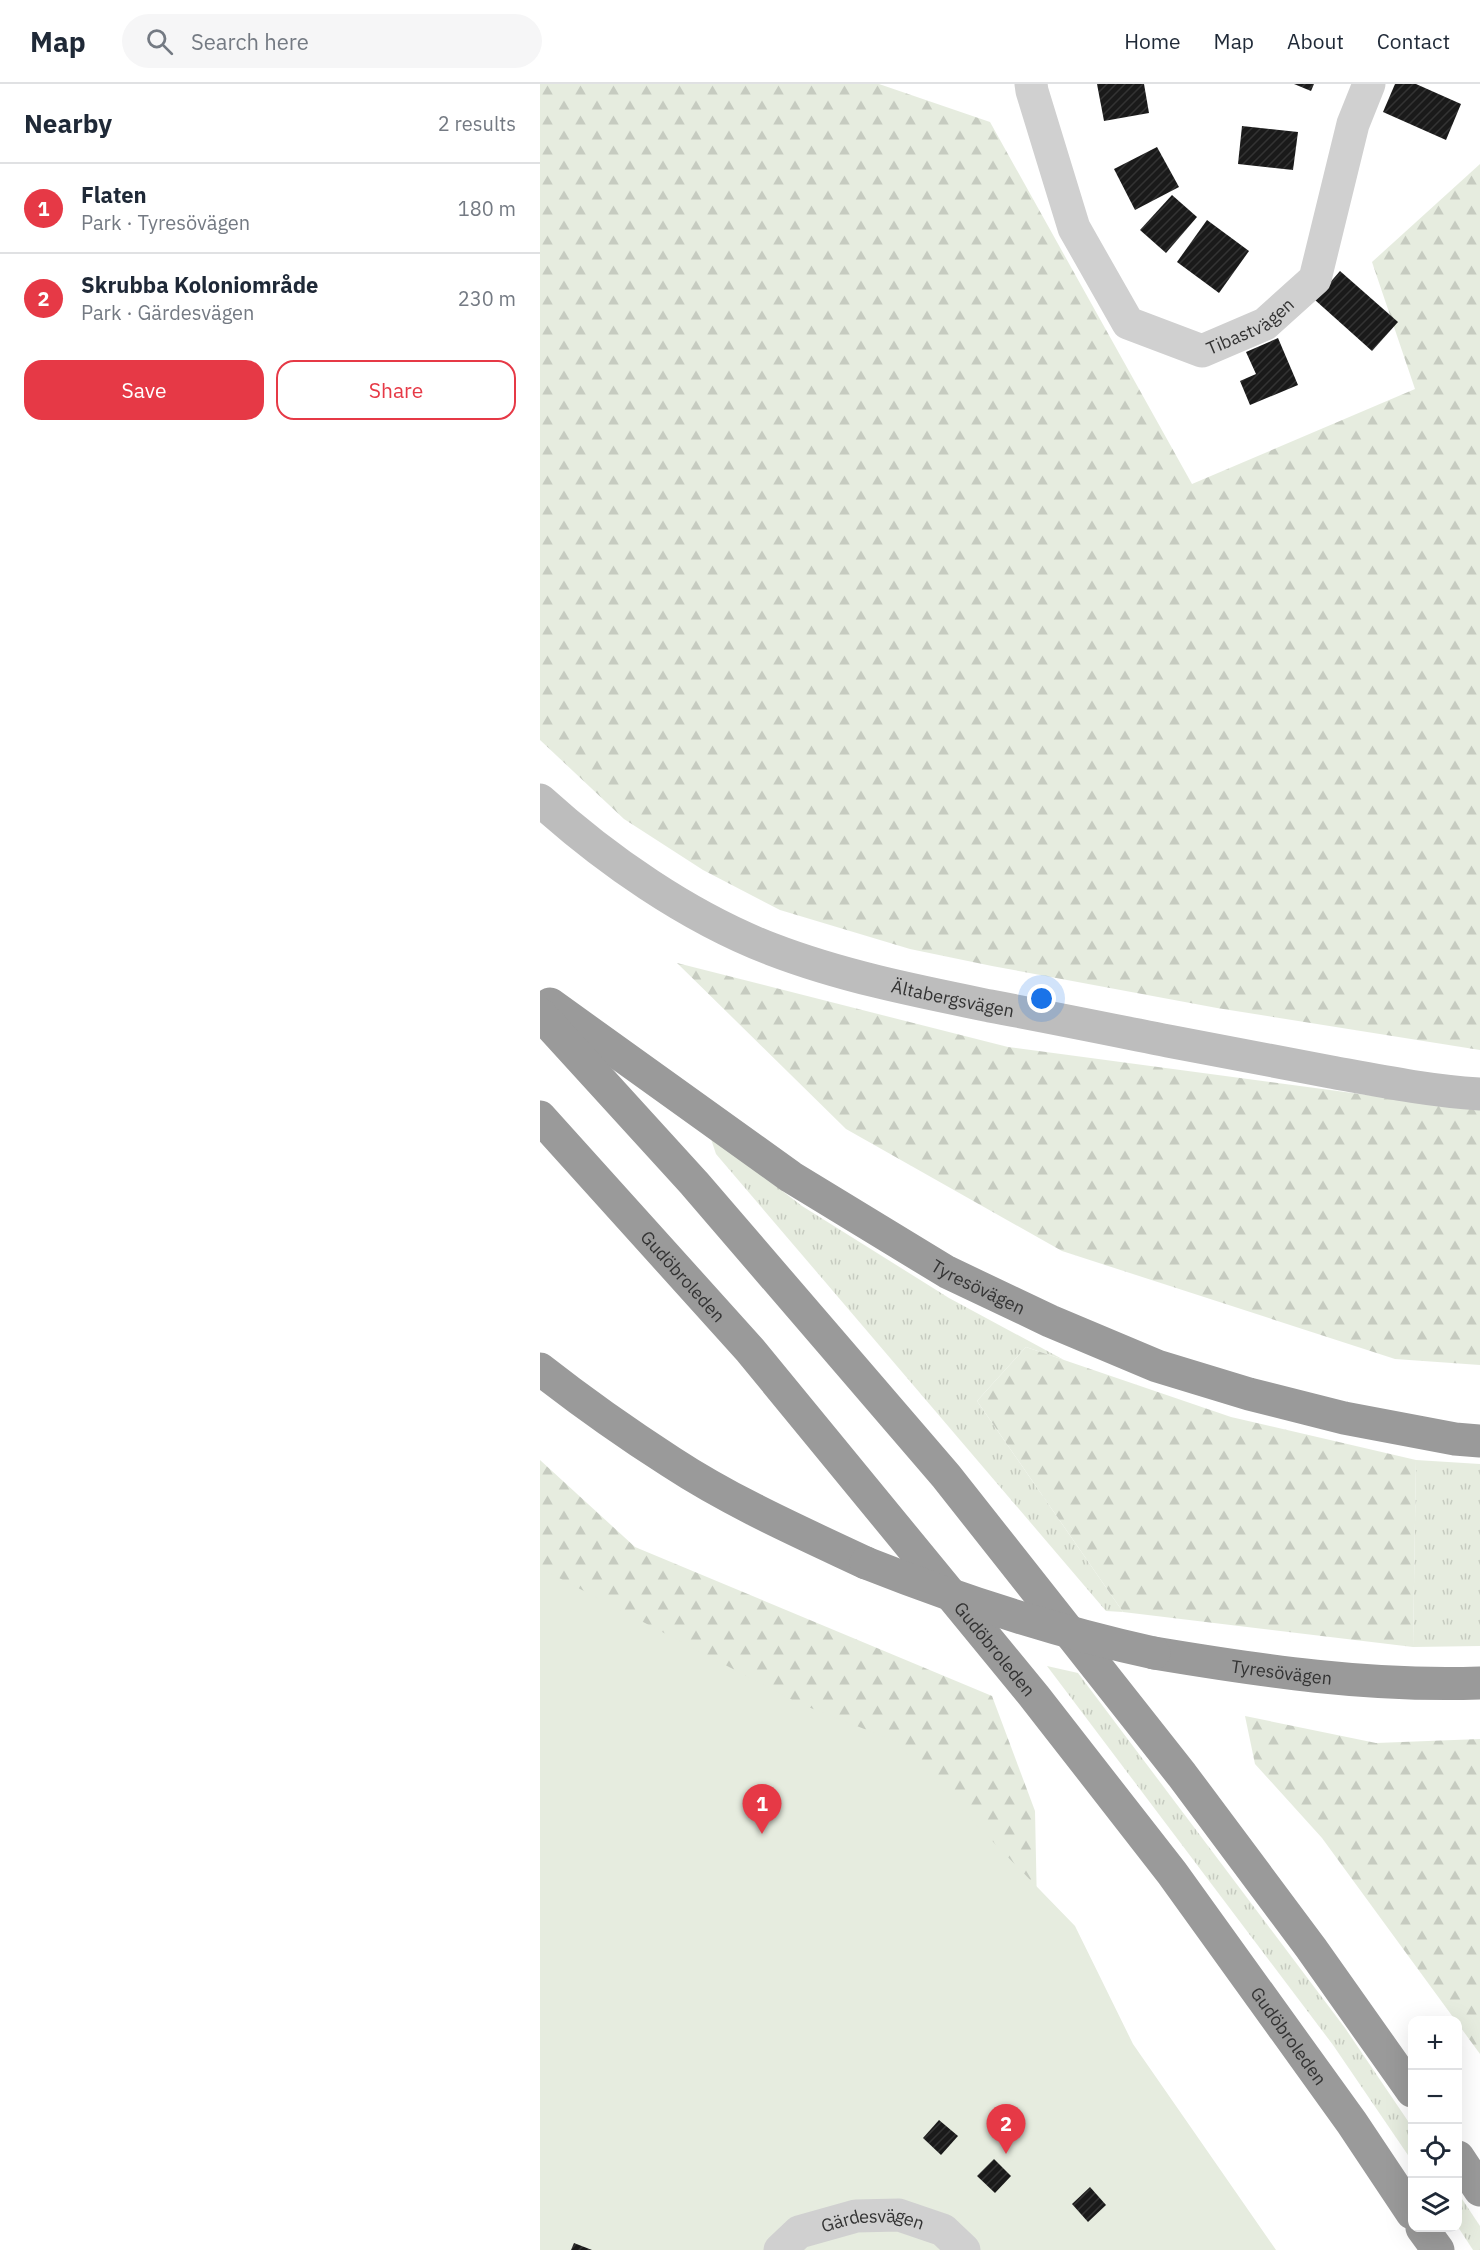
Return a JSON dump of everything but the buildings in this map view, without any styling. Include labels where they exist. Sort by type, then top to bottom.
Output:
[{"type":"highway","name":"Tyresövägen","points":[[540,997],[790,1177],[947,1272],[1040,1316],[1157,1366],[1249,1394],[1344,1418],[1455,1439],[1480,1441]]},
{"type":"highway","points":[[540,1014],[694,1183],[946,1476],[1182,1775],[1311,1947],[1408,2084]]},
{"type":"highway","name":"Gudöbroleden","points":[[540,1117],[750,1350],[1034,1696],[1172,1873],[1345,2113],[1408,2206]]},
{"type":"highway","name":"Tyresövägen","points":[[540,1369],[576,1397],[672,1463],[771,1518],[866,1563],[948,1595],[1033,1623],[1154,1653],[1284,1674],[1356,1680],[1480,1683]]},
{"type":"highway","points":[[1462,2163],[1480,2190]]},
{"type":"highway","points":[[1425,2232],[1438,2250]]},
{"type":"street","name":"Tibastvägen","points":[[1031,84],[1074,228],[1128,323],[1202,351],[1265,324],[1315,279],[1353,124],[1369,84]]},
{"type":"street","name":"Ältabergsvägen","points":[[540,800],[578,835],[637,877],[698,914],[770,949],[836,971],[935,995],[1246,1056],[1383,1082],[1480,1094]]},
{"type":"street","name":"Gärdesvägen","points":[[780,2250],[799,2232],[856,2216],[899,2215],[943,2230],[964,2250]]},
{"type":"green space","points":[[540,84],[879,84],[990,122],[1192,484],[1415,389],[1372,262],[1480,164],[1480,1050],[1217,1008],[992,966],[910,949],[780,910],[703,870],[624,819],[540,740]]},
{"type":"green space","points":[[677,963],[1008,1047],[1480,1110],[1480,1365],[1395,1359],[1062,1251],[846,1129]]},
{"type":"green space","points":[[710,1136],[802,1206],[949,1298],[1064,1360],[1026,1347],[977,1401],[1123,1612],[1106,1611],[716,1154]]},
{"type":"green space","points":[[1026,1347],[1231,1417],[1416,1460],[1413,1647],[1123,1612],[977,1401]]},
{"type":"green space","points":[[540,1460],[635,1547],[992,1696],[1035,1811],[1040,2052],[540,2138]]},
{"type":"green space","points":[[1416,1460],[1480,1464],[1480,1646],[1413,1647]]},
{"type":"green space","points":[[540,1568],[798,1703],[895,1741],[1075,1926],[1133,2044],[1276,2250],[540,2250]]},
{"type":"green space","points":[[1047,1666],[1078,1673],[1345,2028],[1408,2121],[1408,2155],[1333,2045]]},
{"type":"green space","points":[[1245,1716],[1376,1743],[1480,1739],[1480,2054],[1462,2029],[1462,2016],[1452,2016],[1322,1838],[1255,1764]]},
{"type":"green space","points":[[1462,2199],[1480,2226],[1480,2250],[1473,2250],[1461,2232]]},
{"type":"place","name":"Flaten","points":[[762,1834]]},
{"type":"place","name":"Skrubba Koloniområde","points":[[1006,2154]]}]
